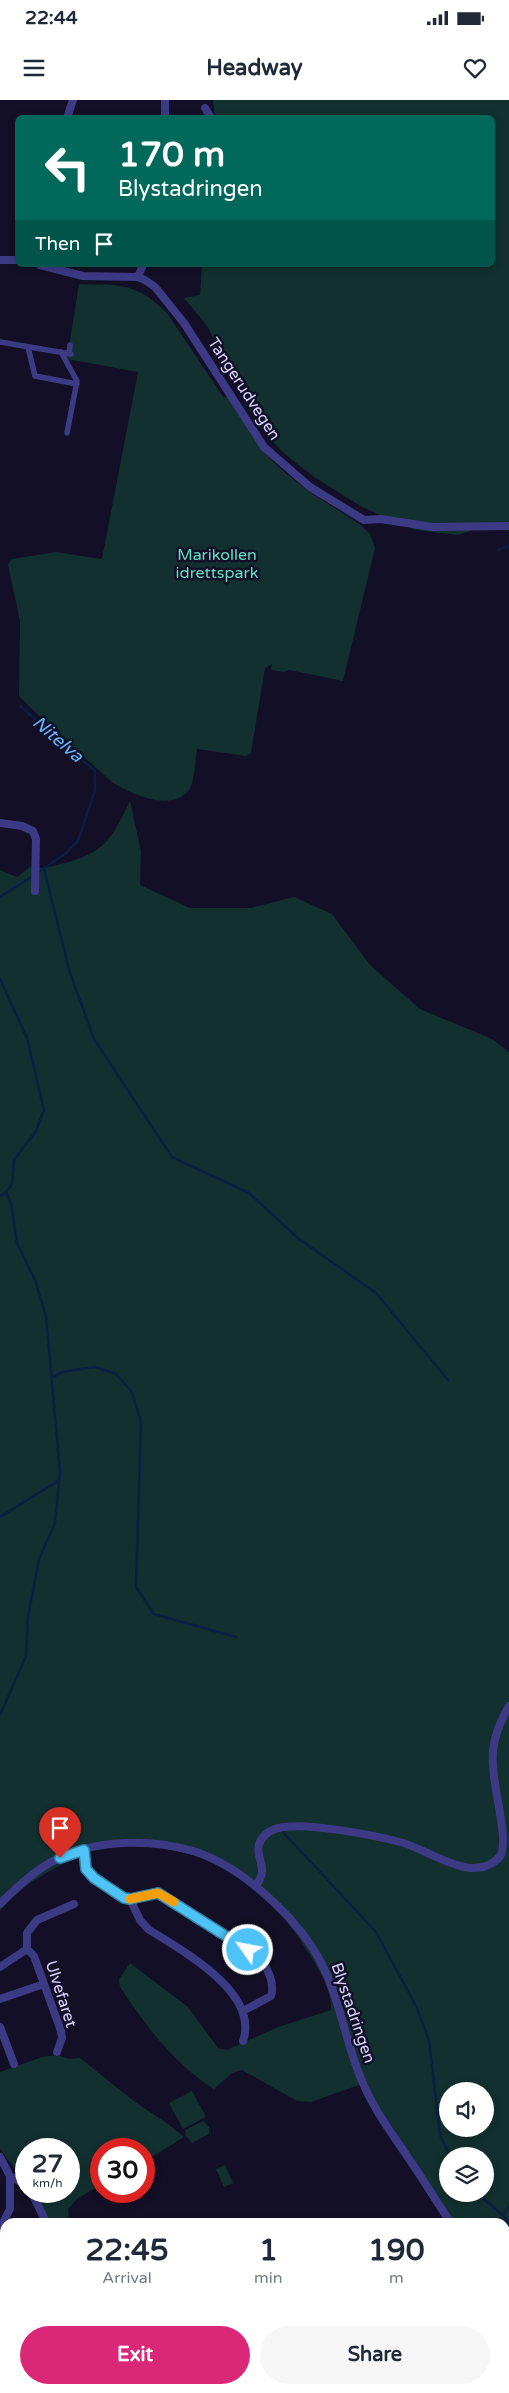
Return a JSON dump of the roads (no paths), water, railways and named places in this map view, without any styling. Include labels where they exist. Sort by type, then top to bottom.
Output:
[{"type":"street","points":[[68,115],[73,100]]},
{"type":"street","points":[[165,115],[166,100]]},
{"type":"street","points":[[205,108],[209,115]]},
{"type":"street","points":[[0,260],[15,260]]},
{"type":"street","points":[[48,267],[83,276],[138,278],[142,267]]},
{"type":"street","name":"Tangerudvegen","points":[[138,278],[145,280],[155,288],[184,323],[207,356],[252,430],[271,454],[310,487],[364,520],[382,519],[432,528],[509,526]]},
{"type":"street","points":[[0,342],[70,354],[70,345]]},
{"type":"street","points":[[28,347],[35,376],[77,384]]},
{"type":"street","points":[[61,352],[77,381],[68,434]]},
{"type":"street","points":[[0,823],[22,826],[33,831],[36,839],[35,890]]},
{"type":"street","points":[[257,1887],[262,1872],[258,1851],[259,1844],[266,1834],[284,1827],[324,1829],[400,1842],[452,1864],[464,1867],[480,1867],[496,1860],[506,1849],[508,1836],[507,1824],[494,1779],[493,1752],[496,1736],[509,1706]]},
{"type":"street","name":"Blystadringen","points":[[0,1904],[31,1876],[60,1858],[105,1845],[138,1842],[194,1851],[221,1864],[257,1887],[280,1908],[311,1946],[334,1990],[362,2081],[386,2125],[447,2218]]},
{"type":"street","points":[[84,1850],[86,1869],[94,1878],[124,1898],[130,1899],[158,1893],[261,1958],[267,1968],[273,1990],[271,1996],[243,2011]]},
{"type":"street","points":[[130,1899],[140,1920],[148,1929],[220,1977],[243,2011],[246,2031],[243,2041]]},
{"type":"street","points":[[27,1949],[26,1933],[37,1920],[74,1904]]},
{"type":"street","name":"Ulvefaret","points":[[0,1967],[27,1949],[34,1956],[62,2038],[57,2052]]},
{"type":"street","points":[[0,1999],[44,1984]]},
{"type":"street","points":[[0,2027],[14,2064]]},
{"type":"street","points":[[0,2157],[10,2176],[10,2209],[6,2218]]},
{"type":"street","points":[[10,2176],[15,2179]]},
{"type":"street","points":[[37,2203],[44,2218]]},
{"type":"waterway","points":[[498,550],[509,546]]},
{"type":"waterway","name":"Nitelva","points":[[20,706],[95,771],[95,790],[78,841],[65,854],[37,873]]},
{"type":"waterway","points":[[44,869],[70,973],[94,1039],[172,1157],[249,1193],[299,1239],[376,1293],[448,1380]]},
{"type":"waterway","points":[[0,897],[33,876]]},
{"type":"waterway","points":[[0,979],[27,1038],[44,1110],[36,1131],[14,1160],[12,1184],[6,1192],[11,1203],[17,1243],[35,1280],[46,1316],[60,1472],[55,1523],[39,1559],[28,1617],[26,1656],[0,1715]]},
{"type":"waterway","points":[[0,1196],[6,1192]]},
{"type":"waterway","points":[[52,1378],[62,1372],[95,1367],[116,1374],[132,1392],[141,1422],[136,1587],[154,1614],[236,1637]]},
{"type":"waterway","points":[[0,1517],[58,1481]]},
{"type":"waterway","points":[[281,1830],[376,1932],[416,2006],[429,2040],[440,2135],[446,2147]]},
{"type":"waterway","points":[[488,2202],[503,2215]]},
{"type":"waterway","points":[[505,2218],[503,2215],[509,2207]]},
{"type":"park label","name":"Marikollen idrettspark","points":[[217,564]]}]
